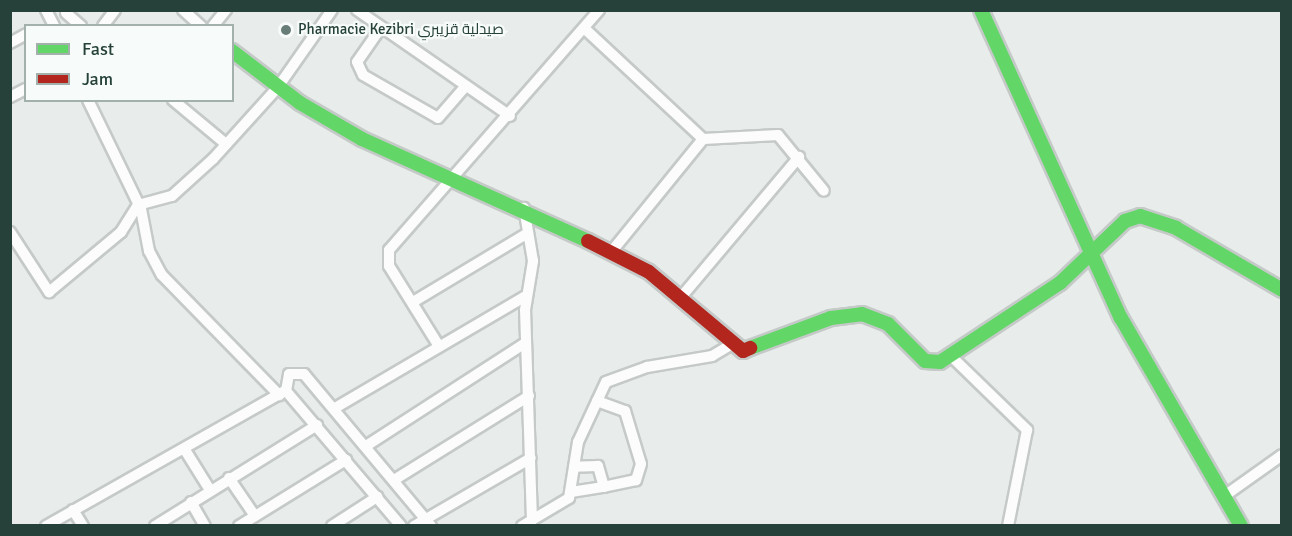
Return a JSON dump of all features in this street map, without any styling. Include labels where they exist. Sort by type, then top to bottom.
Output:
[{"type":"street","points":[[104,24],[115,10]]},
{"type":"street","points":[[183,10],[199,24]]},
{"type":"street","points":[[215,24],[226,10]]},
{"type":"street","points":[[10,232],[49,292],[121,232],[138,205],[172,196],[226,144],[278,87],[332,10]]},
{"type":"street","points":[[357,10],[380,29],[464,88],[510,116]]},
{"type":"street","points":[[437,344],[389,266],[389,250],[454,182],[599,10]]},
{"type":"street","points":[[981,10],[1091,255],[1223,497],[1241,525]]},
{"type":"street","points":[[66,13],[79,24]]},
{"type":"street","points":[[584,28],[703,139],[778,135],[799,157],[824,191]]},
{"type":"street","points":[[380,29],[357,62],[363,75],[438,118],[464,88]]},
{"type":"street","points":[[10,43],[24,35]]},
{"type":"street","points":[[234,53],[278,87],[362,139],[454,182],[524,208],[612,251],[682,296],[730,345],[750,351],[831,318],[862,314],[888,324],[925,361],[952,357],[1060,283],[1132,217],[1157,218],[1281,290]]},
{"type":"street","points":[[10,97],[24,90]]},
{"type":"street","points":[[91,102],[138,205],[148,251],[162,275],[317,425],[401,525]]},
{"type":"street","points":[[175,102],[226,144]]},
{"type":"street","points":[[612,251],[703,139]]},
{"type":"street","points":[[682,296],[799,157]]},
{"type":"street","points":[[524,208],[532,275],[526,296],[525,344],[531,458],[527,523]]},
{"type":"street","points":[[413,302],[528,233]]},
{"type":"street","points":[[335,408],[437,344],[526,296]]},
{"type":"street","points":[[366,446],[525,344]]},
{"type":"street","points":[[527,523],[565,503],[571,492],[583,428],[606,382],[615,376],[712,356],[730,345]]},
{"type":"street","points":[[952,357],[1027,430],[1008,525]]},
{"type":"street","points":[[46,525],[185,450],[283,393],[286,377],[301,372],[335,408],[428,522]]},
{"type":"street","points":[[394,480],[529,396]]},
{"type":"street","points":[[571,492],[636,480],[640,464],[624,411],[597,402]]},
{"type":"street","points":[[155,525],[317,425]]},
{"type":"street","points":[[185,450],[210,490]]},
{"type":"street","points":[[1223,497],[1281,455]]},
{"type":"street","points":[[414,525],[428,522],[531,458]]},
{"type":"street","points":[[239,525],[346,460]]},
{"type":"street","points":[[574,467],[598,466],[604,487]]},
{"type":"street","points":[[230,478],[255,516]]},
{"type":"street","points":[[332,525],[377,497]]},
{"type":"street","points":[[191,502],[205,525]]},
{"type":"street","points":[[73,510],[83,525]]},
{"type":"traffic: fast","points":[[981,10],[1121,318],[1241,526]]},
{"type":"traffic: fast","points":[[234,53],[300,103],[362,139],[588,241]]},
{"type":"traffic: fast","points":[[750,348],[831,318],[862,314],[888,324],[925,361],[940,362],[1060,283],[1125,221],[1140,216],[1176,228],[1282,290]]},
{"type":"traffic: jam","points":[[588,241],[649,272],[743,351],[750,348]]},
{"type":"place","name":"Pharmacie Kezibri صيدلية قزيبري","points":[[286,30]]}]
